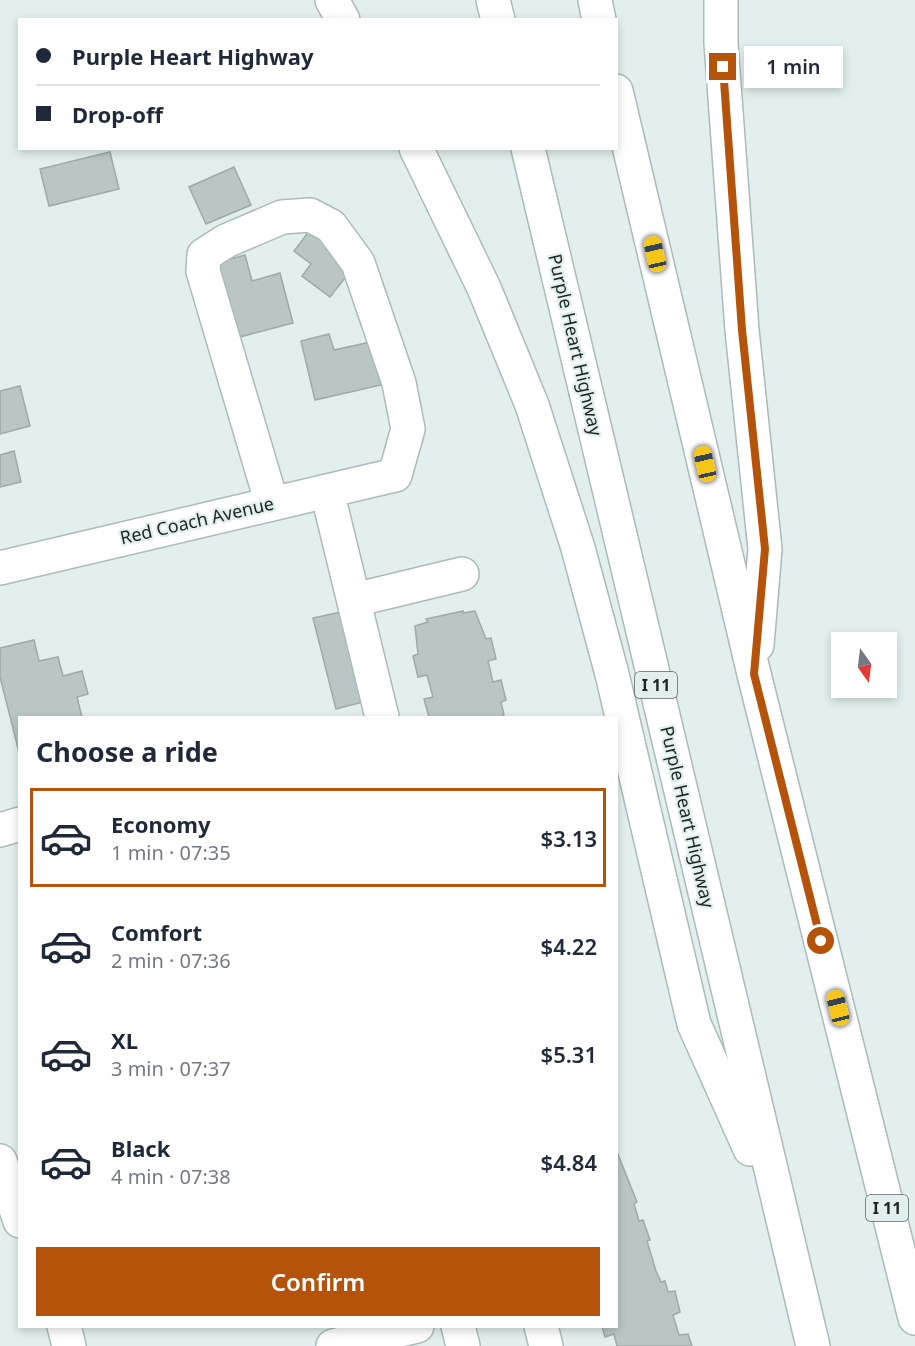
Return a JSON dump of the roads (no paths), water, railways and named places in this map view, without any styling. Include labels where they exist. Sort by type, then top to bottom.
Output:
[{"type":"main road","points":[[332,0],[342,18]]},
{"type":"main road","points":[[493,0],[498,18]]},
{"type":"main road","points":[[595,0],[599,18]]},
{"type":"main road","points":[[721,0],[721,43],[742,330],[765,549],[754,674]]},
{"type":"main road","name":"I 11","points":[[618,99],[754,674],[915,1318]]},
{"type":"main road","points":[[417,150],[484,288],[532,405],[578,548],[612,674],[694,1024],[783,1222]]},
{"type":"main road","name":"Purple Heart Highway","points":[[528,150],[813,1346]]},
{"type":"main road","name":"Red Coach Avenue","points":[[0,568],[272,504],[395,475],[408,429],[399,383],[358,263],[331,226],[310,215],[282,218],[226,241],[204,255],[203,270],[272,504]]},
{"type":"main road","points":[[327,491],[382,716]]},
{"type":"main road","points":[[354,600],[462,574]]},
{"type":"main road","points":[[0,830],[18,825]]},
{"type":"main road","points":[[0,1161],[18,1215]]},
{"type":"main road","points":[[64,1328],[69,1346]]},
{"type":"main road","points":[[333,1346],[409,1328]]},
{"type":"main road","points":[[458,1328],[463,1346]]},
{"type":"main road","points":[[542,1328],[546,1346]]}]
